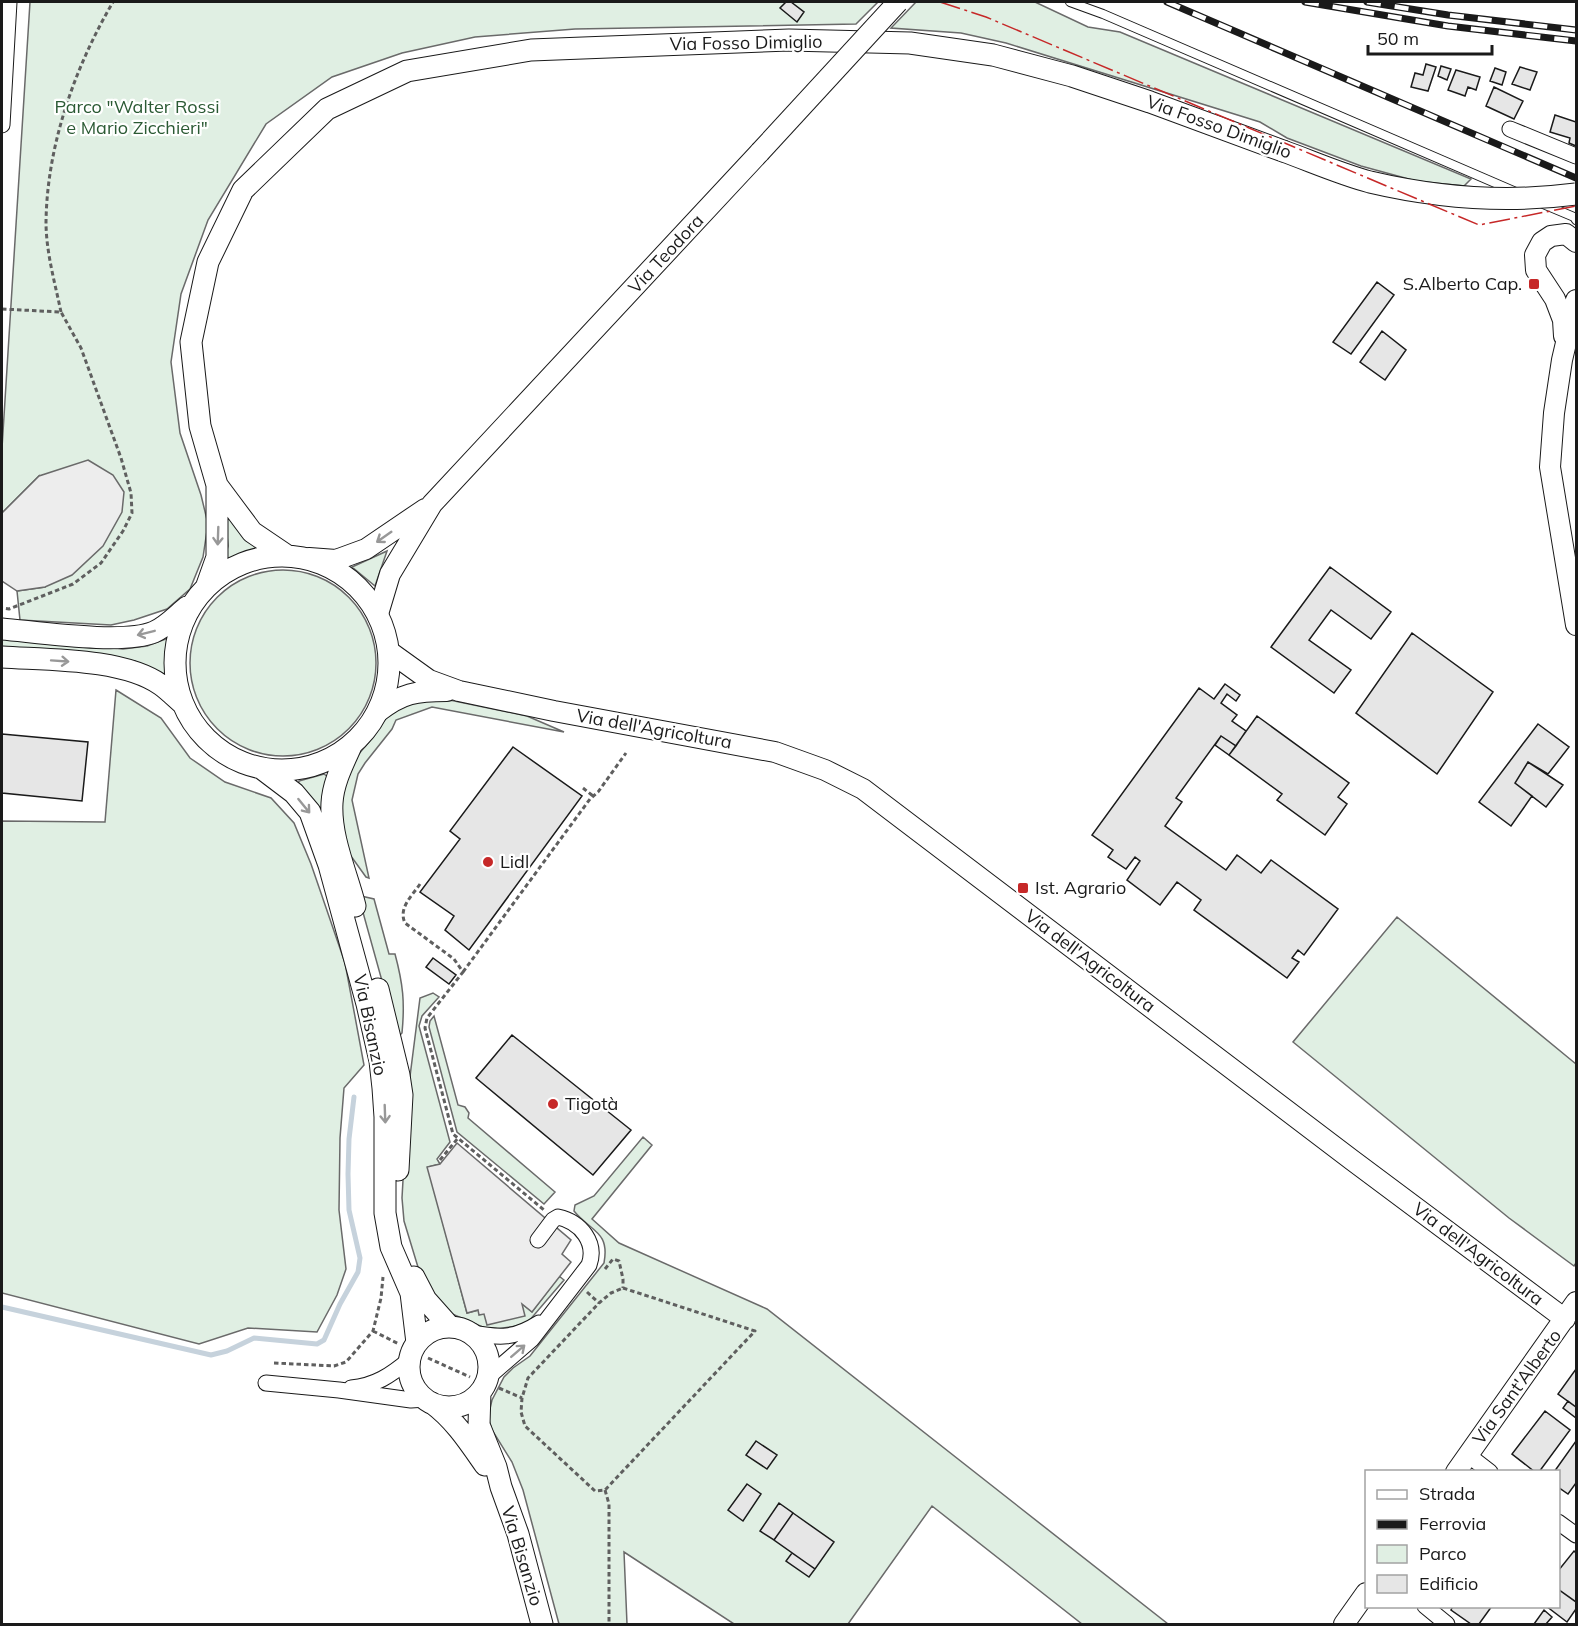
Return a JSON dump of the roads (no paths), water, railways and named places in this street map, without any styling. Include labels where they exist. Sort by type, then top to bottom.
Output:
[{"type":"main road","name":"Via Fosso Dimiglio","points":[[182,704],[174,668],[178,633],[217,557],[217,485],[200,426],[191,342],[208,262],[243,190],[327,109],[407,71],[531,50],[789,40],[910,43],[993,55],[1072,76],[1368,181],[1432,194],[1480,199],[1576,194]]},
{"type":"main road","name":"Via Fosso Dimiglio","points":[[217,485],[252,532],[286,555]]},
{"type":"main road","points":[[2,657],[105,664],[132,672],[160,684],[182,704],[198,730],[221,752],[249,766],[280,771],[306,768],[330,760],[352,746],[370,726],[383,704],[389,678],[390,652],[386,632],[366,595],[350,579],[309,558],[286,555],[257,558],[231,568],[167,623],[153,632],[122,638],[6,626]]},
{"type":"main road","name":"Via Bisanzio","points":[[352,746],[338,776],[332,802],[333,820],[399,1075],[402,1095],[396,1195],[397,1219],[410,1269],[426,1300],[450,1327]]},
{"type":"main road","name":"Via Bisanzio","points":[[260,768],[294,793],[310,812],[329,865],[362,984],[380,1060],[383,1088],[385,1213],[392,1247],[411,1293],[414,1308],[412,1382],[429,1401],[453,1421],[501,1487]]},
{"type":"main road","points":[[414,1352],[426,1334],[437,1329],[450,1327],[471,1333]]},
{"type":"main road","name":"Via Bisanzio","points":[[471,1333],[480,1342],[489,1365],[484,1383],[479,1425],[518,1533],[542,1624]]},
{"type":"main road","points":[[429,1401],[444,1406],[457,1406],[470,1401],[484,1383]]},
{"type":"street","points":[[2,125],[9,2]]},
{"type":"street","name":"Via Teodora","points":[[378,614],[390,574],[432,504],[898,2]]},
{"type":"street","points":[[1510,129],[1576,156]]},
{"type":"street","points":[[1563,360],[1563,320],[1555,299],[1536,270],[1535,255],[1542,242],[1551,236],[1566,234],[1576,242]]},
{"type":"street","points":[[1555,299],[1561,302],[1576,300],[1554,413],[1550,467],[1576,625]]},
{"type":"street","name":"Via Teodora","points":[[309,558],[336,560],[366,549],[432,504]]},
{"type":"street","name":"Via dell'Agricoltura","points":[[390,652],[429,680],[459,691],[775,752],[825,770],[863,789],[1571,1324]]},
{"type":"street","name":"Via dell'Agricoltura","points":[[378,712],[395,699],[413,692],[459,691]]},
{"type":"street","points":[[484,1383],[531,1340],[545,1320],[580,1288],[589,1265],[592,1256],[589,1238],[572,1223],[558,1217],[553,1220],[538,1240]]},
{"type":"street","name":"Via Sant'Alberto","points":[[1457,1470],[1571,1324],[1576,1302]]},
{"type":"street","points":[[471,1333],[499,1337],[511,1336],[524,1332],[545,1320]]},
{"type":"street","points":[[339,1390],[375,1384],[384,1379],[414,1352]]},
{"type":"street","points":[[266,1383],[429,1401]]},
{"type":"street","points":[[1468,1455],[1487,1470]]},
{"type":"street","points":[[1560,1523],[1576,1535]]},
{"type":"street","points":[[1344,1624],[1365,1594]]},
{"type":"street","points":[[1427,1608],[1447,1624]]},
{"type":"lane","points":[[1070,2],[1366,127],[1574,217],[1576,220]]},
{"type":"waterway","points":[[2,1307],[211,1355],[227,1351],[254,1338],[317,1344],[324,1340],[358,1272],[360,1258],[349,1210],[349,1139],[354,1097]]},
{"type":"railway","points":[[1167,2],[1576,178]]},
{"type":"railway","points":[[1305,2],[1448,26],[1576,41]]},
{"type":"railway","points":[[1367,2],[1448,15],[1576,30]]},
{"type":"place","name":"S.Alberto Cap.","points":[[1534,284]]},
{"type":"place","name":"Lidl","points":[[488,862]]},
{"type":"place","name":"Ist. Agrario","points":[[1023,888]]},
{"type":"place","name":"Tigotà","points":[[553,1104]]},
{"type":"park label","name":"Parco \"Walter Rossi e Mario Zicchieri\"","points":[[137,117]]}]
